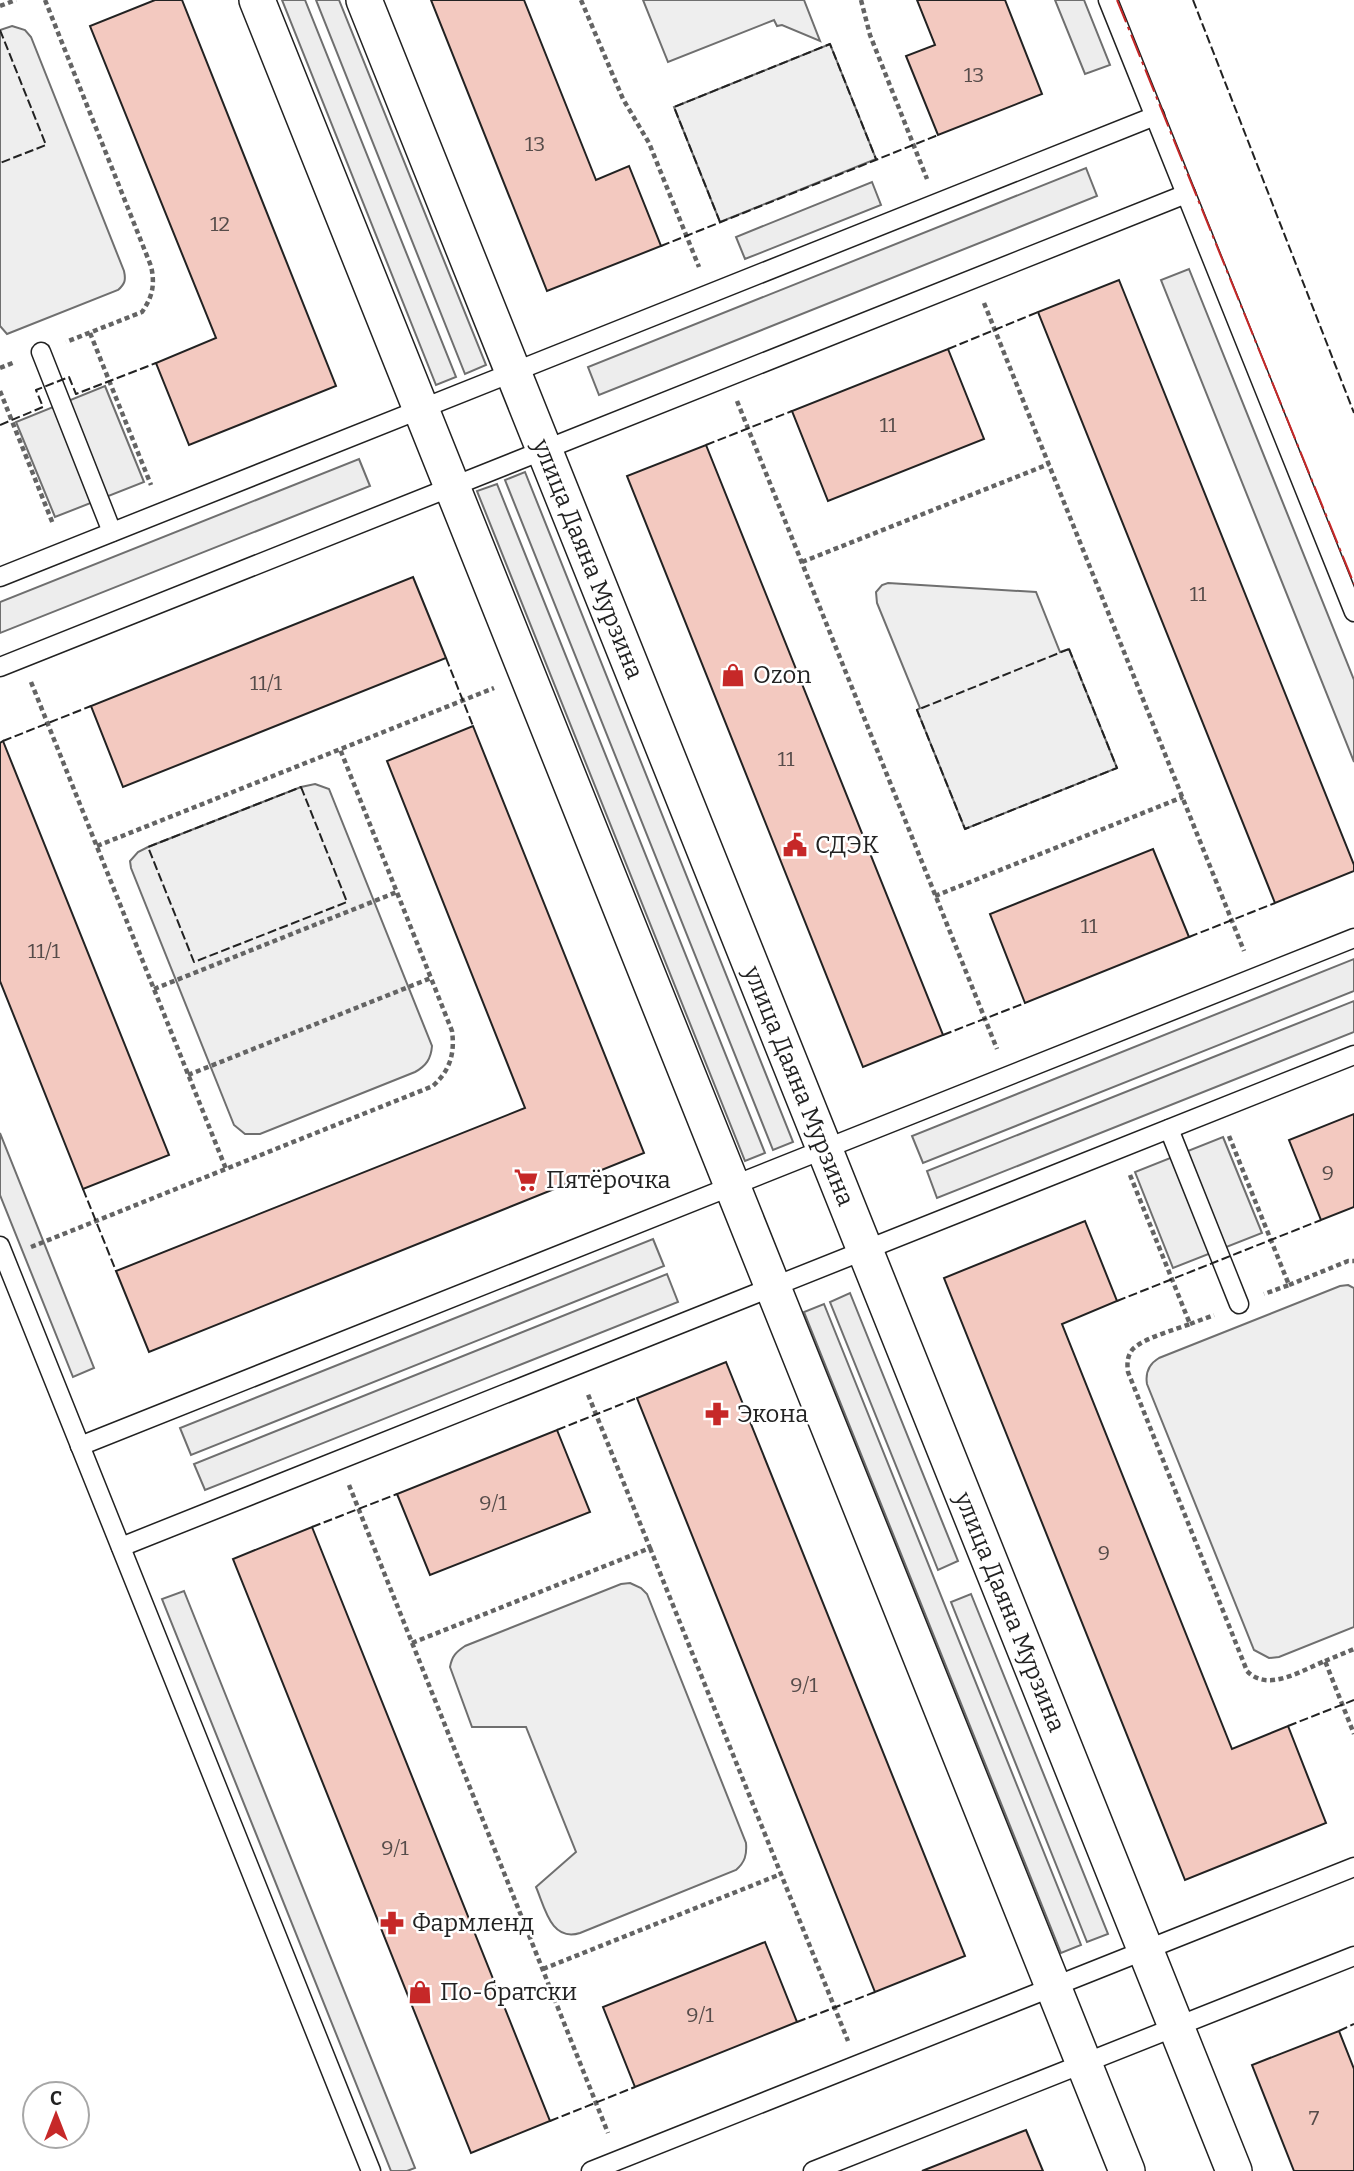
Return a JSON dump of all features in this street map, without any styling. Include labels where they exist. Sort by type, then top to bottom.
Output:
[{"type":"street","points":[[257,0],[1127,2171]]},
{"type":"street","name":"улица Даяна Мурзина","points":[[364,0],[1234,2171]]},
{"type":"lane","points":[[1108,0],[1354,612]]},
{"type":"lane","points":[[0,577],[1155,116]]},
{"type":"lane","points":[[0,667],[1186,194]]},
{"type":"lane","points":[[41,352],[112,532]]},
{"type":"lane","points":[[80,1446],[1354,938]]},
{"type":"lane","points":[[121,1547],[1354,1055]]},
{"type":"lane","points":[[1169,1129],[1239,1304]]},
{"type":"lane","points":[[2,1252],[371,2171]]},
{"type":"lane","points":[[591,2171],[1354,1867]]},
{"type":"lane","points":[[813,2171],[1354,1956]]},
{"type":"path","points":[[0,6],[16,0]]},
{"type":"path","points":[[0,369],[142,312],[153,290],[151,266],[45,0]]},
{"type":"path","points":[[581,0],[622,99],[649,143],[687,236]]},
{"type":"path","points":[[861,0],[870,35],[913,145]]},
{"type":"path","points":[[995,330],[1232,920]]},
{"type":"path","points":[[90,333],[162,512]]},
{"type":"path","points":[[0,391],[64,551]]},
{"type":"path","points":[[747,429],[984,1019]]},
{"type":"path","points":[[802,562],[1049,464]]},
{"type":"path","points":[[22,659],[226,1169]]},
{"type":"path","points":[[97,846],[463,700]]},
{"type":"path","points":[[2,1252],[226,1169],[433,1086],[448,1069],[454,1047],[452,1031],[340,750]]},
{"type":"path","points":[[935,896],[1183,797]]},
{"type":"path","points":[[154,989],[397,892]]},
{"type":"path","points":[[188,1076],[431,978]]},
{"type":"path","points":[[1219,1109],[1271,1240]]},
{"type":"path","points":[[1119,1148],[1190,1324],[1141,1343],[1129,1357],[1128,1372],[1242,1658],[1251,1675],[1266,1681],[1276,1680],[1354,1649]]},
{"type":"path","points":[[1289,1284],[1354,1261]]},
{"type":"path","points":[[596,1414],[834,2008]]},
{"type":"path","points":[[358,1509],[596,2103]]},
{"type":"path","points":[[412,1643],[650,1548]]},
{"type":"path","points":[[1325,1661],[1354,1734]]},
{"type":"path","points":[[543,1969],[781,1874]]},
{"type":"shaded area","points":[[282,0],[305,0],[456,377],[436,385]]},
{"type":"shaded area","points":[[316,0],[339,0],[486,365],[465,374]]},
{"type":"shaded area","points":[[643,0],[804,0],[820,41],[782,25],[777,26],[774,20],[668,62]]},
{"type":"shaded area","points":[[1055,0],[1084,0],[1110,65],[1085,74]]},
{"type":"shaded area","points":[[12,26],[25,30],[31,37],[125,277],[124,284],[118,290],[7,334],[0,326],[0,30]]},
{"type":"shaded area","points":[[830,44],[876,159],[720,222],[674,107]]},
{"type":"shaded area","points":[[1086,168],[1097,196],[599,395],[588,367]]},
{"type":"shaded area","points":[[872,182],[881,205],[745,259],[736,237]]},
{"type":"shaded area","points":[[1189,269],[1354,680],[1354,762],[1161,280]]},
{"type":"shaded area","points":[[105,386],[144,482],[55,517],[16,422]]},
{"type":"shaded area","points":[[359,459],[370,486],[0,633],[0,602]]},
{"type":"shaded area","points":[[525,472],[793,1142],[773,1150],[505,480]]},
{"type":"shaded area","points":[[497,484],[765,1153],[745,1161],[477,491]]},
{"type":"shaded area","points":[[888,583],[1036,592],[1060,652],[1069,649],[1117,768],[965,829],[877,603],[876,592]]},
{"type":"shaded area","points":[[315,784],[329,789],[432,1046],[431,1051],[427,1062],[415,1072],[260,1134],[245,1134],[234,1125],[130,861],[138,852],[148,847],[301,787]]},
{"type":"shaded area","points":[[1354,959],[1354,991],[923,1163],[912,1136]]},
{"type":"shaded area","points":[[1354,1001],[1354,1032],[937,1198],[927,1171]]},
{"type":"shaded area","points":[[0,1133],[94,1368],[73,1377],[0,1195]]},
{"type":"shaded area","points":[[1223,1137],[1262,1233],[1173,1268],[1135,1172]]},
{"type":"shaded area","points":[[653,1239],[664,1266],[191,1455],[180,1428]]},
{"type":"shaded area","points":[[667,1274],[678,1302],[205,1490],[194,1464]]},
{"type":"shaded area","points":[[1348,1285],[1354,1288],[1354,1627],[1279,1657],[1269,1658],[1254,1650],[1147,1384],[1147,1372],[1159,1358]]},
{"type":"shaded area","points":[[850,1293],[958,1561],[938,1570],[830,1302]]},
{"type":"shaded area","points":[[824,1304],[1081,1945],[1061,1953],[804,1312]]},
{"type":"shaded area","points":[[630,1583],[647,1594],[746,1843],[746,1855],[736,1870],[580,1933],[562,1933],[550,1921],[536,1887],[576,1852],[526,1727],[472,1727],[450,1667],[455,1655],[465,1646],[621,1584]]},
{"type":"shaded area","points":[[184,1591],[415,2168],[391,2171],[162,1599]]},
{"type":"shaded area","points":[[971,1594],[1108,1934],[1087,1942],[951,1602]]},
{"type":"building","points":[[155,0],[182,0],[336,386],[189,445],[156,363],[216,338],[90,26]]},
{"type":"building","points":[[431,0],[524,0],[596,180],[629,166],[661,246],[547,291]]},
{"type":"building","points":[[917,0],[1005,0],[1042,94],[938,135],[906,56],[935,45]]},
{"type":"building","points":[[1119,280],[1354,865],[1354,871],[1275,903],[1038,312]]},
{"type":"building","points":[[948,349],[984,439],[828,501],[792,411]]},
{"type":"building","points":[[706,445],[943,1035],[863,1067],[627,476]]},
{"type":"building","points":[[413,577],[446,658],[123,787],[91,706]]},
{"type":"building","points":[[473,726],[644,1153],[149,1352],[116,1271],[525,1108],[387,761]]},
{"type":"building","points":[[3,741],[169,1155],[83,1189],[0,981],[0,743]]},
{"type":"building","points":[[1153,849],[1189,937],[1025,1003],[990,914]]},
{"type":"building","points":[[1354,1114],[1354,1207],[1321,1220],[1289,1140]]},
{"type":"building","points":[[1085,1221],[1117,1301],[1062,1324],[1232,1749],[1288,1726],[1326,1823],[1185,1880],[944,1278]]},
{"type":"building","points":[[726,1362],[965,1956],[875,1992],[637,1398]]},
{"type":"building","points":[[557,1430],[590,1512],[430,1575],[397,1494]]},
{"type":"building","points":[[312,1527],[550,2121],[471,2153],[233,1559]]},
{"type":"building","points":[[765,1942],[797,2022],[635,2087],[603,2007]]},
{"type":"building","points":[[1339,2031],[1354,2069],[1354,2171],[1294,2171],[1252,2065]]},
{"type":"building","points":[[1026,2130],[1043,2171],[922,2171]]},
{"type":"fence","points":[[1193,0],[1354,413]]},
{"type":"fence","points":[[0,30],[46,145],[0,163]]},
{"type":"fence","points":[[720,222],[674,107],[830,44],[876,159]]},
{"type":"fence","points":[[661,246],[938,135]]},
{"type":"fence","points":[[948,349],[1038,312]]},
{"type":"fence","points":[[0,425],[43,407],[36,390],[69,377],[76,394],[156,363]]},
{"type":"fence","points":[[706,445],[792,411]]},
{"type":"fence","points":[[1069,649],[1117,768],[965,829],[917,710],[1069,649]]},
{"type":"fence","points":[[446,658],[473,726]]},
{"type":"fence","points":[[3,741],[91,706]]},
{"type":"fence","points":[[301,787],[347,902],[194,962],[148,847],[301,787]]},
{"type":"fence","points":[[1189,937],[1275,903]]},
{"type":"fence","points":[[943,1035],[1025,1003]]},
{"type":"fence","points":[[83,1189],[116,1271]]},
{"type":"fence","points":[[1117,1301],[1321,1220]]},
{"type":"fence","points":[[557,1430],[637,1398]]},
{"type":"fence","points":[[312,1527],[397,1494]]},
{"type":"fence","points":[[1288,1726],[1354,1700]]},
{"type":"fence","points":[[797,2022],[875,1992]]},
{"type":"fence","points":[[1339,2031],[1354,2024]]},
{"type":"fence","points":[[550,2121],[635,2087]]},
{"type":"power","points":[[1117,0],[1354,584]]},
{"type":"place","name":"Ozon","points":[[733,675]]},
{"type":"place","name":"СДЭК","points":[[795,845]]},
{"type":"place","name":"Пятёрочка","points":[[526,1180]]},
{"type":"place","name":"Экона","points":[[717,1414]]},
{"type":"place","name":"Фармленд","points":[[392,1923]]},
{"type":"place","name":"По-братски","points":[[420,1992]]}]
